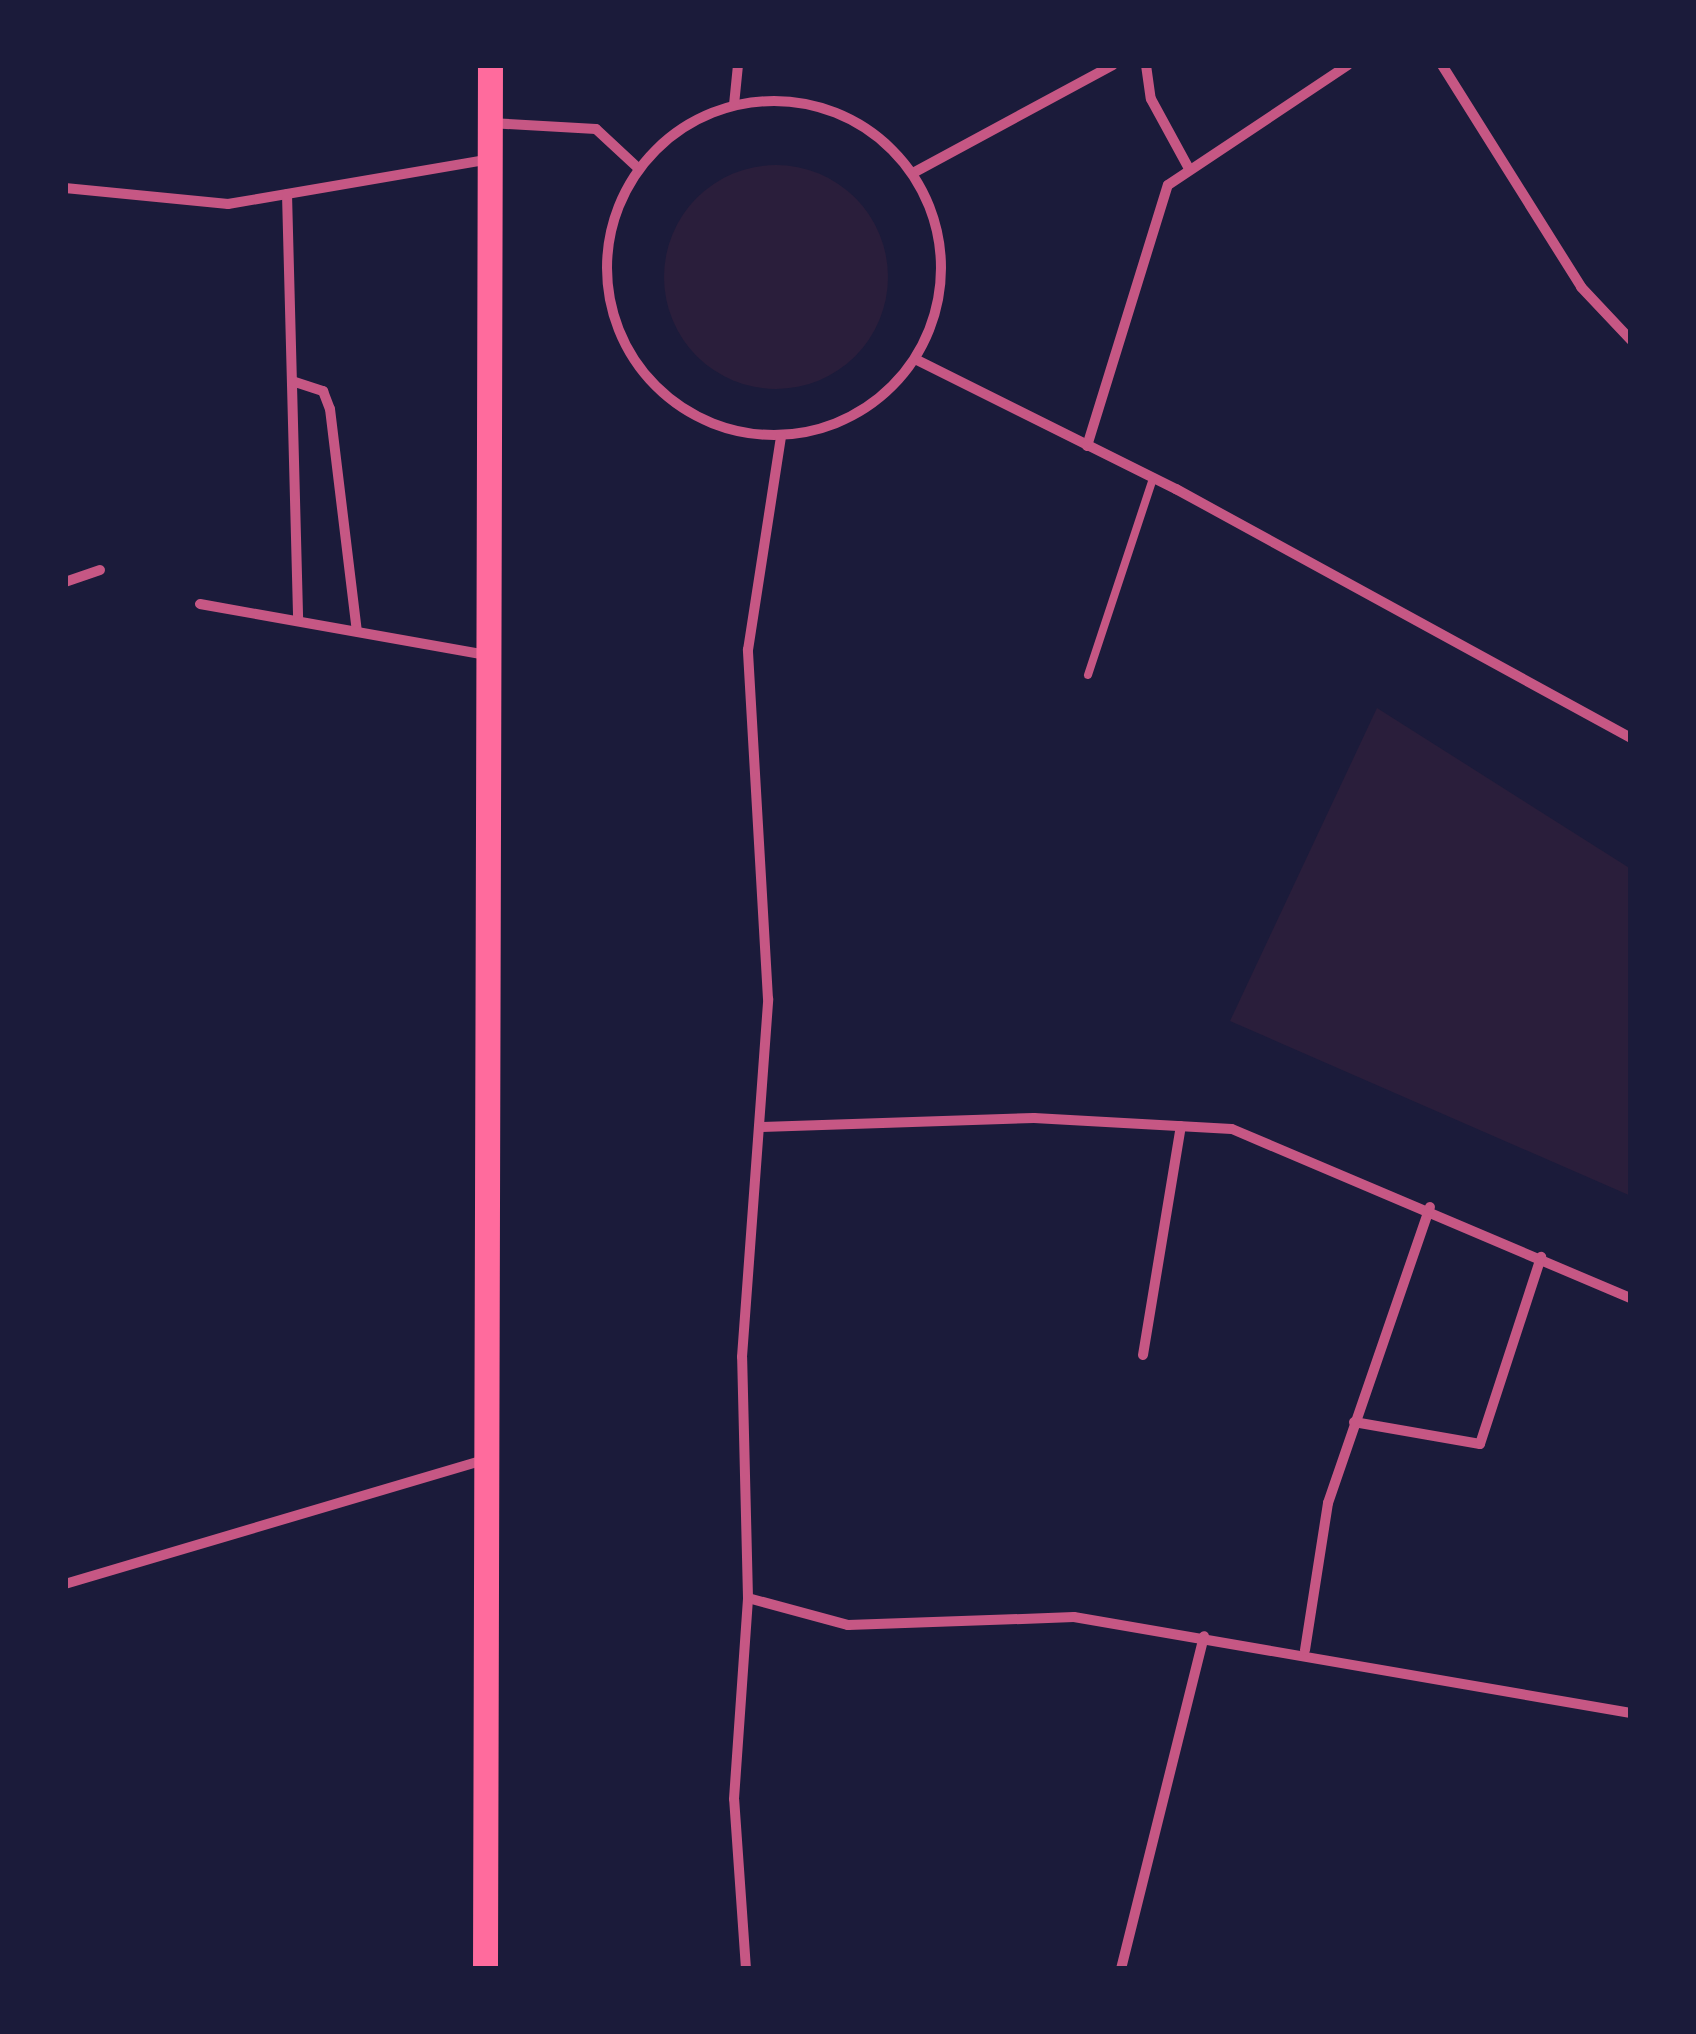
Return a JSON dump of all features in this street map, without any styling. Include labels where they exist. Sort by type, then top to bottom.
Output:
[{"type":"main road","points":[[484,1969],[484,1460],[492,656],[490,65]]},
{"type":"street","points":[[734,105],[738,65]]},
{"type":"street","points":[[913,173],[1113,65]]},
{"type":"street","points":[[1146,65],[1151,99],[1188,166]]},
{"type":"street","points":[[1087,446],[1156,210],[1188,166],[1348,65]]},
{"type":"street","points":[[1442,65],[1580,286],[1631,340]]},
{"type":"street","points":[[785,101],[834,111],[878,136],[913,173],[934,217],[942,265],[936,314],[915,359],[879,398],[833,425],[781,436],[728,430],[679,408],[631,354],[606,270],[614,216],[639,169],[681,129],[734,105],[785,101]]},
{"type":"street","points":[[490,122],[596,130],[639,169]]},
{"type":"street","points":[[65,188],[228,204],[490,159]]},
{"type":"street","points":[[287,194],[298,622]]},
{"type":"street","points":[[915,359],[1153,478],[1631,738]]},
{"type":"street","points":[[292,381],[323,391],[330,409],[356,631]]},
{"type":"street","points":[[746,1969],[734,1799],[748,1598],[742,1357],[768,999],[748,650],[781,436]]},
{"type":"street","points":[[65,582],[100,570]]},
{"type":"street","points":[[200,604],[492,656]]},
{"type":"street","points":[[759,1127],[1034,1118],[1232,1129],[1430,1207],[1631,1298]]},
{"type":"street","points":[[1143,1355],[1181,1126]]},
{"type":"street","points":[[1304,1650],[1328,1503],[1430,1207]]},
{"type":"street","points":[[1354,1422],[1480,1444],[1542,1257]]},
{"type":"street","points":[[65,1584],[484,1460]]},
{"type":"street","points":[[748,1598],[848,1626],[1074,1618],[1304,1650],[1631,1713]]},
{"type":"street","points":[[1120,1969],[1204,1636]]},
{"type":"lane","points":[[1088,675],[1153,478]]},
{"type":"shaded area","points":[[776,165],[819,173],[855,198],[880,234],[888,277],[880,320],[855,356],[819,381],[776,389],[733,381],[697,356],[672,320],[664,277],[672,234],[697,198],[733,173]]},
{"type":"shaded area","points":[[1377,708],[1631,869],[1631,1196],[1230,1021]]}]
